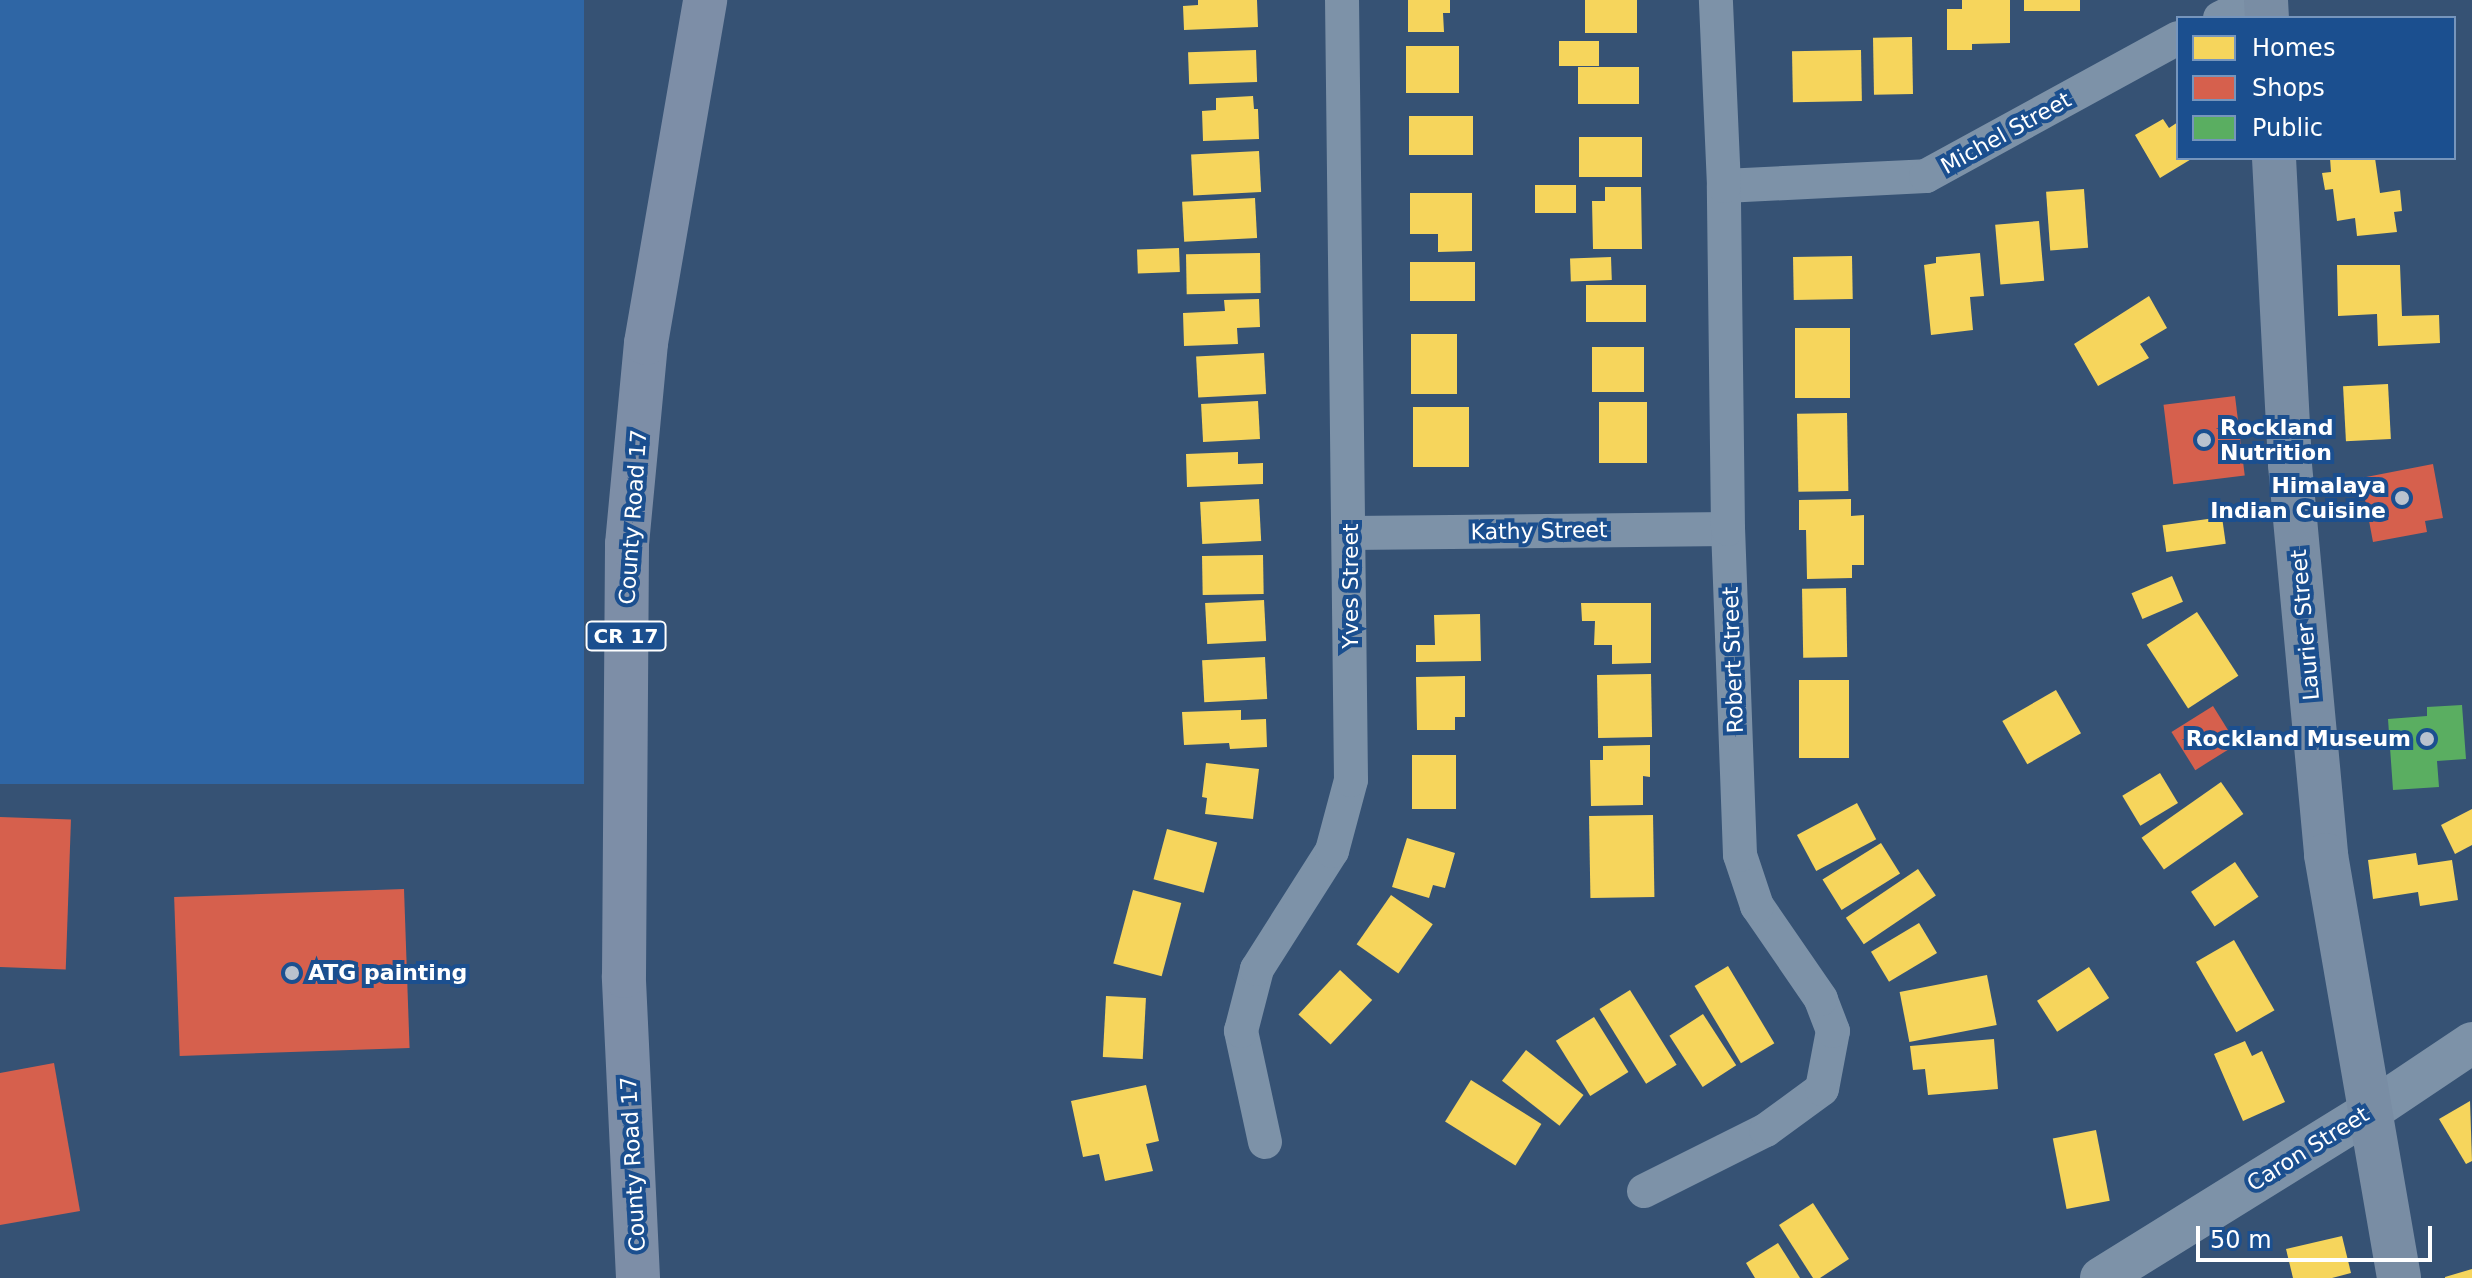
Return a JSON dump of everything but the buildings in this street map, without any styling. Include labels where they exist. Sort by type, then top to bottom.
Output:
[{"type":"main road","name":"County Road 17","points":[[638,1278],[624,976],[627,544],[646,343],[705,0]]},
{"type":"main road","name":"Laurier Street","points":[[2274,160],[2290,465],[2326,855],[2399,1278]]},
{"type":"street","name":"Yves Street","points":[[1265,1142],[1241,1031],[1257,969],[1332,851],[1351,780],[1351,533],[1342,0]]},
{"type":"street","name":"Robert Street","points":[[1644,1191],[1766,1130],[1822,1089],[1833,1031],[1821,999],[1757,906],[1740,855],[1728,529],[1724,186],[1716,0]]},
{"type":"street","points":[[2224,16],[2258,0]]},
{"type":"street","name":"Michel Street","points":[[1724,186],[1926,176],[2176,39]]},
{"type":"street","name":"Kathy Street","points":[[1351,533],[1728,529]]},
{"type":"street","name":"Caron Street","points":[[2101,1278],[2369,1112],[2472,1043]]},
{"type":"shaded area","points":[[0,0],[584,0],[584,784],[0,784]]},
{"type":"place","name":"Rockland Nutrition","points":[[2204,440]]},
{"type":"place","name":"Himalaya Indian Cuisine","points":[[2402,498]]},
{"type":"place","name":"Rockland Museum","points":[[2427,739]]},
{"type":"place","name":"ATG painting","points":[[292,973]]}]
